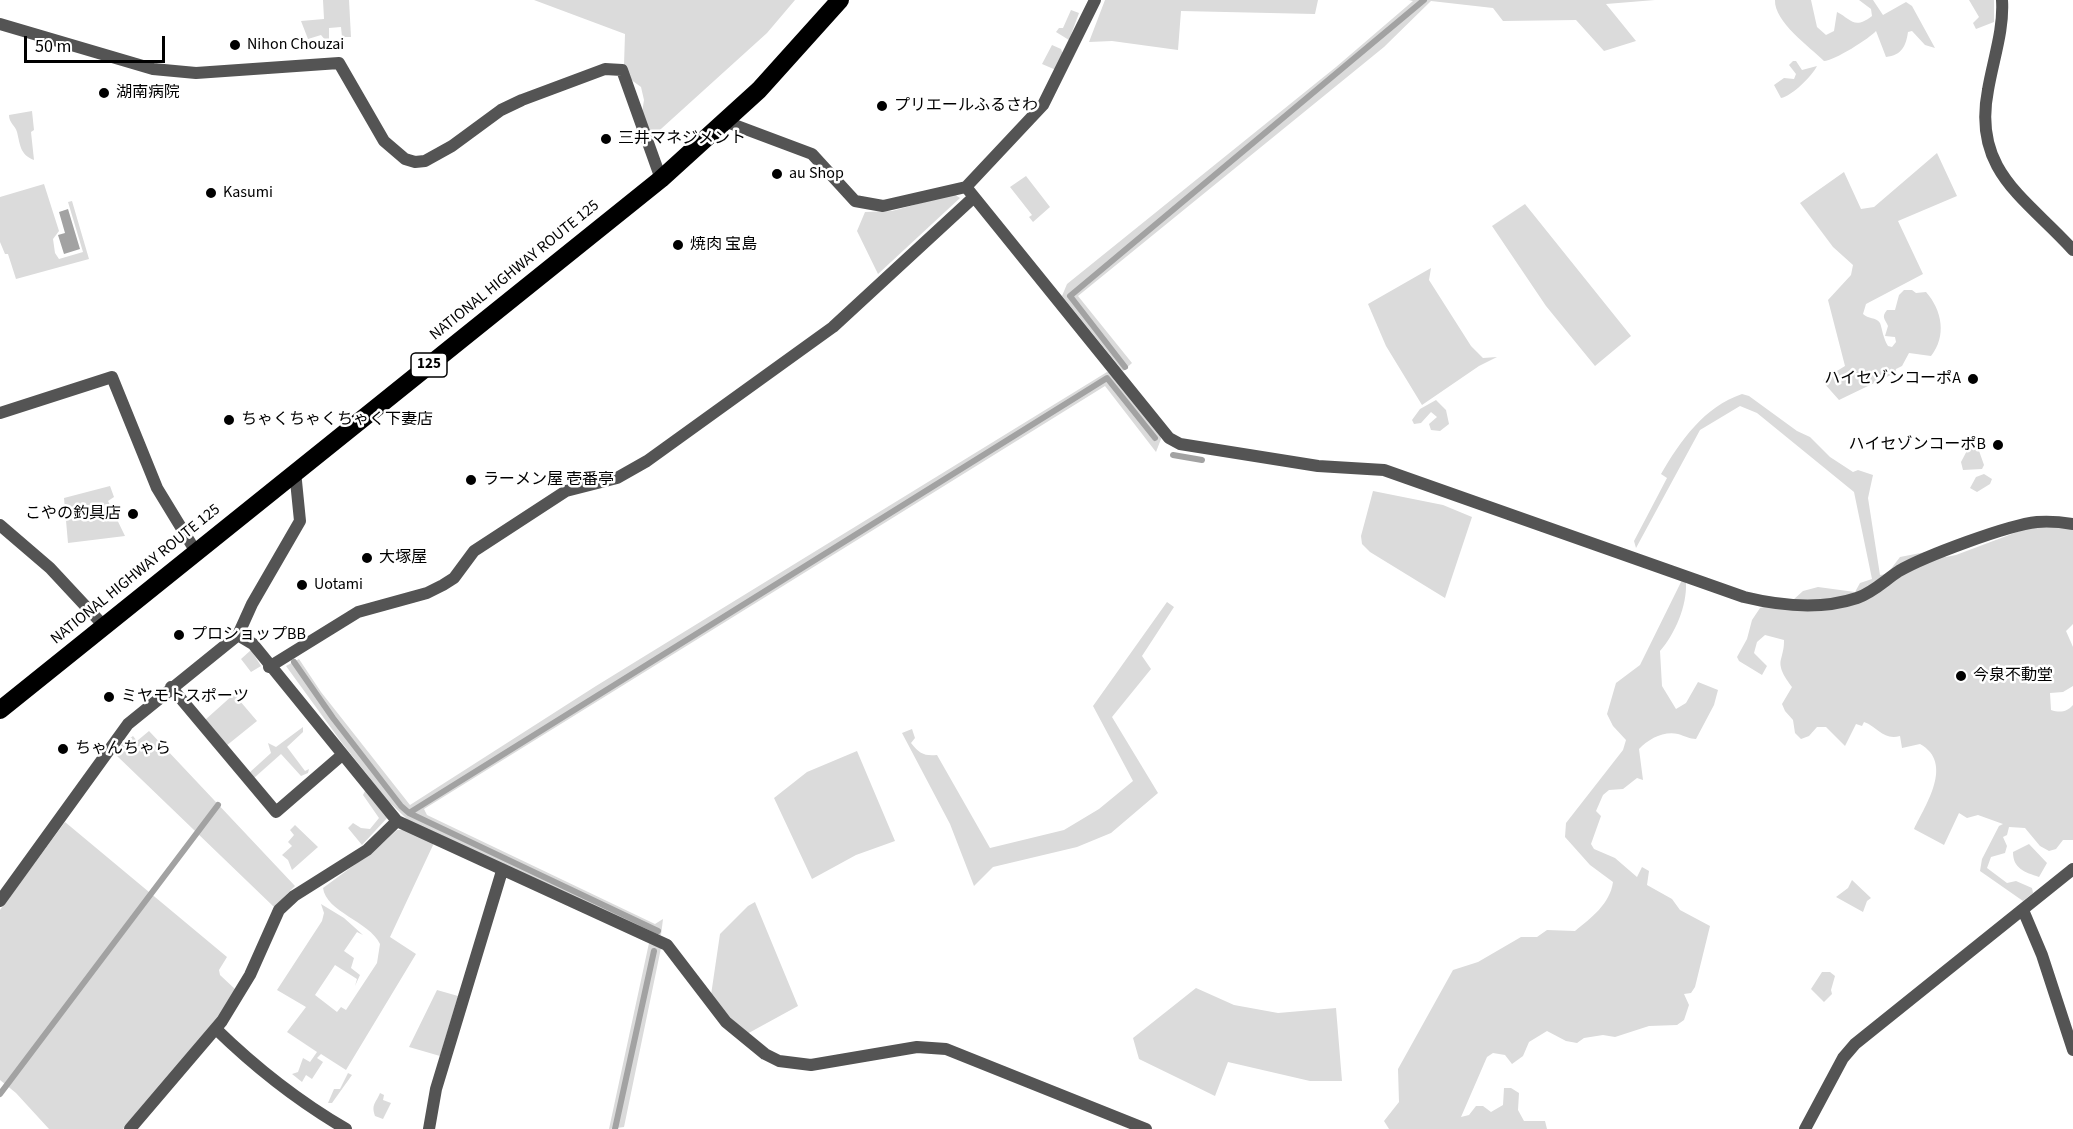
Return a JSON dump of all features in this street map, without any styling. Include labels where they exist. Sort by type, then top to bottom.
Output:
[{"type":"highway","name":"NATIONAL HIGHWAY ROUTE 125","points":[[0,710],[661,179],[759,90],[840,0]]},
{"type":"street","points":[[724,122],[812,154],[855,201],[862,204],[883,206],[966,187],[1043,105],[1095,0]]},
{"type":"street","points":[[2002,0],[2002,22],[1985,110],[1990,149],[2002,177],[2073,250]]},
{"type":"street","points":[[0,24],[153,69],[196,73],[339,63],[384,141],[405,159],[415,162],[425,161],[452,146],[501,110],[522,100],[605,69],[622,70],[661,179]]},
{"type":"street","points":[[966,187],[1169,438],[1180,444],[1318,466],[1384,470],[1744,597],[1786,604],[1824,604],[1858,597],[1873,591],[1899,571],[2020,525],[2053,521],[2073,524]]},
{"type":"street","points":[[269,667],[358,612],[427,593],[443,585],[454,578],[474,551],[566,491],[616,478],[647,461],[833,327],[974,197]]},
{"type":"street","points":[[0,413],[112,377],[157,488],[196,552]]},
{"type":"street","points":[[0,901],[114,740],[135,717],[238,635],[252,604],[300,521],[295,471]]},
{"type":"street","points":[[0,525],[50,568],[104,626]]},
{"type":"street","points":[[238,635],[253,644],[269,667],[342,755],[353,763],[397,821],[667,945],[737,1033],[765,1054],[779,1060],[826,1064],[917,1047],[946,1049],[1146,1129]]},
{"type":"street","points":[[171,687],[276,812],[342,755]]},
{"type":"street","points":[[130,1129],[216,1029],[250,975],[279,910],[294,896],[366,850],[397,821]]},
{"type":"street","points":[[1805,1129],[1843,1058],[1855,1044],[2073,869]]},
{"type":"street","points":[[429,1129],[436,1089],[502,871]]},
{"type":"street","points":[[2023,910],[2042,955],[2073,1050]]},
{"type":"street","points":[[216,1029],[247,1059],[286,1091],[346,1129]]},
{"type":"shaded area","points":[[323,0],[349,0],[351,37],[342,37],[341,27],[329,28],[329,41],[321,35],[308,39],[301,21],[324,19]]},
{"type":"shaded area","points":[[534,0],[795,0],[767,33],[651,138],[642,113],[644,100],[641,87],[630,79],[624,65],[625,34]]},
{"type":"shaded area","points":[[1105,0],[1318,0],[1315,14],[1181,11],[1178,50],[1112,41],[1089,42]]},
{"type":"shaded area","points":[[1409,0],[1655,0],[1606,4],[1636,41],[1604,51],[1576,20],[1503,21],[1493,8],[1431,1],[1384,47],[1078,296],[1132,363],[1123,371],[1062,296],[1067,284],[1336,67],[1413,1]]},
{"type":"shaded area","points":[[1775,0],[1811,0],[1817,27],[1826,35],[1834,31],[1837,12],[1857,23],[1872,16],[1871,9],[1859,0],[1873,0],[1883,15],[1906,2],[1912,6],[1935,48],[1925,45],[1912,31],[1908,32],[1906,42],[1899,52],[1886,57],[1876,31],[1852,49],[1824,61],[1786,25],[1776,8]]},
{"type":"shaded area","points":[[1969,0],[1994,0],[1994,22],[1976,29],[1973,23],[1979,17]]},
{"type":"shaded area","points":[[1071,10],[1079,13],[1069,40],[1056,32],[1059,28],[1063,28]]},
{"type":"shaded area","points":[[1052,45],[1061,49],[1063,54],[1056,70],[1042,64]]},
{"type":"shaded area","points":[[1796,61],[1802,70],[1817,66],[1791,94],[1781,98],[1774,85],[1784,78],[1794,79],[1796,74],[1789,65]]},
{"type":"shaded area","points":[[32,111],[34,130],[31,132],[34,160],[23,152],[9,115]]},
{"type":"shaded area","points":[[1937,153],[1957,196],[1898,221],[1923,274],[1866,304],[1863,314],[1880,323],[1886,343],[1892,347],[1896,342],[1895,337],[1885,336],[1888,326],[1884,318],[1885,312],[1895,310],[1899,295],[1904,290],[1912,290],[1916,293],[1926,292],[1939,315],[1941,332],[1936,348],[1931,356],[1909,353],[1895,373],[1839,400],[1823,382],[1824,379],[1845,366],[1828,300],[1851,275],[1853,265],[1833,247],[1800,203],[1844,172],[1861,209],[1874,207]]},
{"type":"shaded area","points":[[1026,176],[1050,207],[1033,222],[1029,217],[1032,215],[1010,187]]},
{"type":"shaded area","points":[[44,184],[59,231],[53,239],[55,253],[59,259],[83,252],[68,202],[72,201],[89,259],[16,279],[8,254],[5,254],[0,242],[0,197]]},
{"type":"shaded area","points":[[954,194],[960,198],[878,274],[857,231],[865,212],[892,211]]},
{"type":"shaded area","points":[[1525,204],[1631,336],[1595,366],[1546,306],[1492,226]]},
{"type":"shaded area","points":[[68,209],[80,249],[64,254],[58,235],[65,233],[59,212]]},
{"type":"shaded area","points":[[1431,268],[1429,280],[1471,346],[1483,358],[1497,357],[1479,366],[1422,405],[1386,346],[1368,304]]},
{"type":"shaded area","points":[[1107,372],[1111,373],[1160,435],[1161,439],[1156,452],[1105,386],[424,809],[427,815],[655,924],[663,919],[661,935],[653,936],[408,820],[389,802],[342,743],[286,666],[299,659],[321,692],[410,805],[596,686]]},
{"type":"shaded area","points":[[1742,394],[1749,396],[1797,431],[1810,437],[1830,457],[1853,472],[1858,470],[1873,475],[1868,498],[1880,575],[1887,574],[1900,557],[1936,550],[1946,557],[1956,555],[2033,526],[2073,528],[2073,624],[2066,631],[2073,647],[2073,686],[2063,692],[2050,693],[2051,710],[2063,711],[2073,705],[2073,840],[2063,840],[2056,849],[2049,851],[2040,846],[2025,828],[2009,827],[2007,835],[2003,837],[2007,846],[2005,853],[1991,857],[1987,868],[2007,883],[2016,881],[2032,888],[2033,893],[2023,901],[1980,871],[1982,859],[1999,826],[2003,824],[1978,815],[1967,818],[1959,813],[1944,845],[1914,829],[1934,784],[1935,762],[1930,752],[1920,744],[1902,748],[1900,736],[1890,737],[1864,722],[1862,726],[1856,724],[1845,746],[1826,727],[1817,727],[1809,736],[1801,739],[1795,733],[1793,720],[1782,704],[1792,687],[1780,663],[1784,640],[1765,635],[1757,642],[1754,653],[1767,666],[1762,675],[1739,661],[1737,657],[1747,639],[1752,620],[1760,608],[1793,600],[1803,591],[1818,587],[1855,592],[1860,583],[1872,579],[1854,492],[1757,413],[1740,406],[1700,430],[1636,548],[1634,541],[1667,478],[1661,474],[1685,437],[1716,407]]},
{"type":"shaded area","points":[[1436,400],[1446,410],[1449,424],[1440,431],[1431,430],[1429,424],[1437,417],[1431,412],[1421,423],[1414,424],[1412,420],[1420,409]]},
{"type":"shaded area","points":[[1970,445],[1978,448],[1984,465],[1982,469],[1963,470],[1961,462]]},
{"type":"shaded area","points":[[1984,474],[1992,479],[1990,484],[1977,492],[1970,488],[1976,477]]},
{"type":"shaded area","points":[[110,486],[114,497],[108,501],[125,536],[68,543],[64,498]]},
{"type":"shaded area","points":[[1373,491],[1443,505],[1472,517],[1445,598],[1370,552],[1362,544],[1361,536]]},
{"type":"shaded area","points":[[1682,580],[1686,583],[1686,592],[1682,610],[1675,628],[1660,651],[1662,686],[1676,709],[1686,703],[1698,682],[1718,690],[1714,705],[1696,739],[1672,733],[1652,739],[1639,749],[1643,780],[1637,778],[1623,789],[1609,790],[1603,795],[1596,811],[1601,816],[1591,844],[1594,849],[1615,858],[1637,877],[1642,867],[1649,871],[1647,885],[1672,899],[1680,910],[1710,926],[1695,987],[1691,993],[1684,994],[1689,1005],[1684,1020],[1677,1025],[1649,1026],[1615,1037],[1603,1035],[1584,1038],[1577,1043],[1566,1041],[1547,1031],[1529,1042],[1523,1056],[1512,1064],[1505,1055],[1493,1053],[1487,1057],[1461,1117],[1469,1115],[1476,1106],[1483,1106],[1491,1112],[1503,1105],[1504,1088],[1511,1088],[1519,1093],[1518,1110],[1524,1121],[1545,1121],[1547,1129],[1389,1129],[1384,1121],[1399,1102],[1398,1069],[1453,970],[1478,962],[1521,937],[1537,937],[1547,930],[1575,931],[1599,910],[1608,897],[1613,882],[1590,865],[1565,837],[1566,823],[1623,750],[1626,740],[1613,726],[1607,714],[1616,683],[1640,665]]},
{"type":"shaded area","points":[[1167,602],[1174,607],[1142,656],[1151,669],[1112,717],[1158,793],[1111,833],[1077,847],[993,867],[974,886],[950,824],[902,733],[912,729],[915,738],[911,743],[914,747],[923,754],[937,755],[990,848],[1064,830],[1099,809],[1133,781],[1093,706]]},
{"type":"shaded area","points":[[251,650],[261,666],[251,672],[241,659]]},
{"type":"shaded area","points":[[234,694],[257,721],[226,746],[205,720]]},
{"type":"shaded area","points":[[303,727],[303,732],[287,747],[305,771],[309,769],[308,773],[301,776],[281,754],[254,778],[249,773],[271,753],[268,743],[276,747]]},
{"type":"shaded area","points":[[149,731],[295,886],[274,907],[115,754],[122,744],[133,736],[137,741]]},
{"type":"shaded area","points":[[857,751],[895,841],[856,855],[812,879],[774,798],[807,772]]},
{"type":"shaded area","points":[[366,789],[388,817],[362,845],[348,828],[353,823],[361,828],[370,829],[379,818],[363,795]]},
{"type":"shaded area","points":[[65,822],[227,957],[219,970],[220,975],[236,990],[211,1027],[123,1129],[49,1129],[16,1093],[0,1080],[0,910]]},
{"type":"shaded area","points":[[295,825],[318,847],[292,870],[288,860],[282,855],[292,846],[288,842],[294,835],[290,830]]},
{"type":"shaded area","points":[[397,830],[405,830],[434,843],[390,937],[416,954],[346,1070],[321,1054],[317,1058],[323,1062],[312,1079],[306,1075],[302,1082],[292,1074],[298,1072],[303,1058],[310,1062],[317,1052],[287,1032],[306,1007],[277,990],[322,921],[324,913],[321,904],[344,918],[363,935],[357,932],[344,951],[354,958],[351,968],[360,975],[355,986],[357,979],[335,965],[315,995],[337,1012],[341,1007],[346,1010],[377,963],[380,944],[367,929],[332,904],[323,888],[376,849]]},
{"type":"shaded area","points":[[2029,844],[2047,863],[2039,877],[2021,869],[2015,862],[2013,852]]},
{"type":"shaded area","points":[[1852,880],[1871,898],[1867,901],[1863,912],[1836,897],[1848,888]]},
{"type":"shaded area","points":[[755,902],[798,1006],[745,1035],[711,995],[720,934]]},
{"type":"shaded area","points":[[649,943],[661,948],[624,1127],[609,1129]]},
{"type":"shaded area","points":[[1822,972],[1830,972],[1835,976],[1832,994],[1824,1002],[1811,989]]},
{"type":"shaded area","points":[[1196,988],[1234,1005],[1278,1013],[1336,1008],[1342,1081],[1310,1081],[1228,1062],[1215,1096],[1139,1059],[1133,1038]]},
{"type":"shaded area","points":[[437,990],[458,996],[440,1056],[409,1047]]},
{"type":"shaded area","points":[[348,1073],[352,1075],[332,1103],[328,1103],[334,1089],[340,1089]]},
{"type":"shaded area","points":[[380,1093],[384,1095],[383,1100],[391,1103],[383,1119],[375,1116],[374,1112],[374,1104]]},
{"type":"waterway","points":[[1125,367],[1070,296],[1424,0]]},
{"type":"waterway","points":[[658,931],[409,813],[1107,378],[1155,438]]},
{"type":"waterway","points":[[1173,455],[1202,460]]},
{"type":"waterway","points":[[294,662],[333,718],[401,806],[409,813]]},
{"type":"waterway","points":[[0,1094],[218,805]]},
{"type":"waterway","points":[[615,1129],[654,951]]},
{"type":"place","name":"Nihon Chouzai","points":[[235,45]]},
{"type":"place","name":"湖南病院","points":[[104,93]]},
{"type":"place","name":"プリエールふるさわ","points":[[882,106]]},
{"type":"place","name":"三井マネジメント","points":[[606,139]]},
{"type":"place","name":"au Shop","points":[[777,174]]},
{"type":"place","name":"Kasumi","points":[[211,193]]},
{"type":"place","name":"焼肉 宝島","points":[[678,245]]},
{"type":"place","name":"ハイセゾンコーポA","points":[[1973,379]]},
{"type":"place","name":"ちゃくちゃくちゃく下妻店","points":[[229,420]]},
{"type":"place","name":"ハイセゾンコーポB","points":[[1998,445]]},
{"type":"place","name":"ラーメン屋 壱番亭","points":[[471,480]]},
{"type":"place","name":"こやの釣具店","points":[[133,514]]},
{"type":"place","name":"大塚屋","points":[[367,558]]},
{"type":"place","name":"Uotami","points":[[302,585]]},
{"type":"place","name":"プロショップBB","points":[[179,635]]},
{"type":"place","name":"今泉不動堂","points":[[1961,676]]},
{"type":"place","name":"ミヤモトスポーツ","points":[[109,697]]},
{"type":"place","name":"ちゃんちゃら","points":[[63,749]]}]
